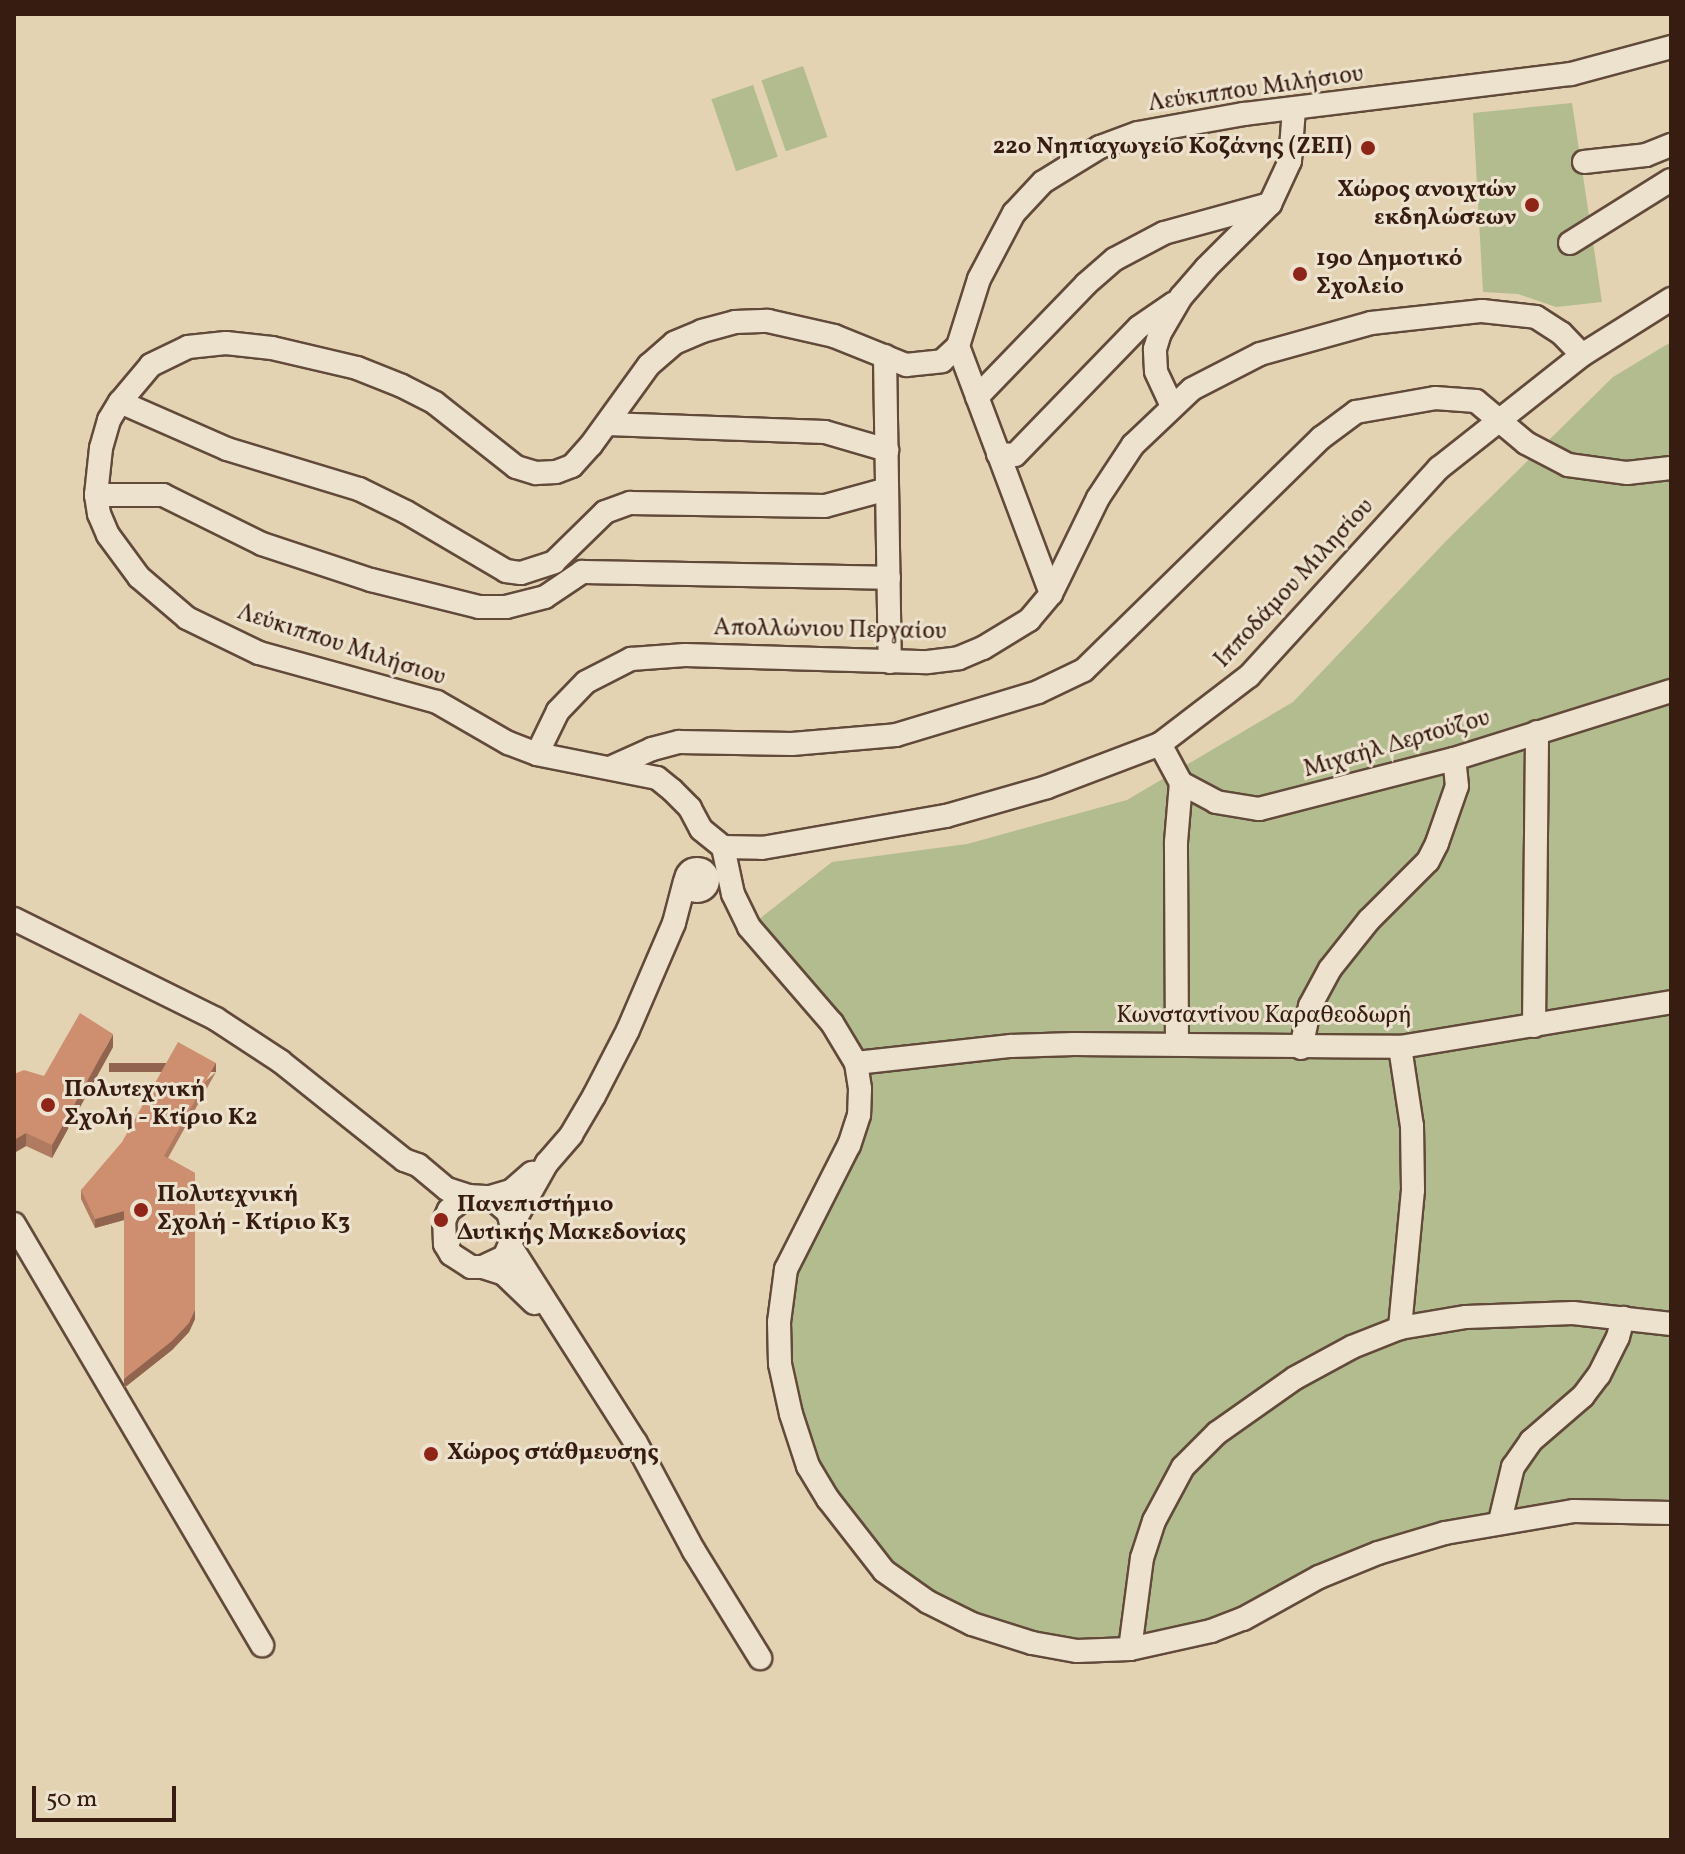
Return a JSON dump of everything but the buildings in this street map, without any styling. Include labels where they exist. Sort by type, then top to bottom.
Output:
[{"type":"street","name":"Λεύκιππου Μιλήσιου","points":[[723,847],[701,829],[681,799],[657,778],[537,754],[508,743],[437,702],[259,653],[187,618],[139,577],[121,554],[99,514],[96,495],[101,448],[109,420],[120,402],[151,365],[169,354],[188,347],[226,343],[313,356],[402,386],[435,403],[516,467],[536,473],[572,466],[607,424],[630,388],[674,343],[735,322],[768,321],[801,327],[906,365],[942,361],[958,346],[979,279],[1014,213],[1043,182],[1100,147],[1138,133],[1294,109],[1571,74],[1671,47]]},
{"type":"street","points":[[998,454],[1015,455],[1139,327],[1181,297],[1270,204],[1290,161],[1294,109]]},
{"type":"street","points":[[1584,162],[1646,155],[1671,145]]},
{"type":"street","points":[[1570,243],[1671,180]]},
{"type":"street","points":[[977,397],[1086,284],[1115,259],[1164,233],[1270,204]]},
{"type":"street","points":[[1172,406],[1156,371],[1155,349],[1160,333],[1181,297]]},
{"type":"street","name":"Ιπποδάμου Μιλησίου","points":[[723,847],[762,848],[946,816],[1047,787],[1160,744],[1249,676],[1439,468],[1502,422],[1582,355],[1671,299]]},
{"type":"street","name":"Απολλώνιου Περγαίου","points":[[537,754],[565,703],[603,670],[631,659],[685,655],[890,662],[959,658],[983,648],[1029,620],[1051,594],[1114,471],[1172,406],[1208,379],[1260,354],[1330,333],[1428,314],[1482,311],[1527,314],[1551,325],[1582,355]]},
{"type":"street","points":[[958,346],[1051,594]]},
{"type":"street","points":[[885,356],[890,662]]},
{"type":"street","points":[[612,767],[652,749],[679,742],[792,744],[896,735],[1038,692],[1084,670],[1095,661],[1223,530],[1321,438],[1356,412],[1420,400],[1476,401],[1526,443],[1568,465],[1627,473],[1671,468]]},
{"type":"street","points":[[120,402],[227,449],[359,489],[406,512],[506,571],[521,573],[554,562],[605,512],[630,503],[825,506],[887,489]]},
{"type":"street","points":[[607,424],[825,432],[887,450]]},
{"type":"street","points":[[96,495],[163,495],[262,544],[386,584],[479,607],[506,607],[545,597],[582,572],[889,578]]},
{"type":"street","name":"Μιχαήλ Δερτούζου","points":[[1181,783],[1216,802],[1259,809],[1454,759],[1671,691]]},
{"type":"street","points":[[1534,1026],[1537,732]]},
{"type":"street","points":[[1160,744],[1181,783],[1176,842],[1177,1044]]},
{"type":"street","points":[[1301,1048],[1310,1006],[1330,969],[1369,920],[1428,861],[1457,786],[1454,759]]},
{"type":"street","points":[[483,1267],[504,1257],[511,1247],[513,1223],[547,1163],[571,1135],[594,1096],[674,923],[696,881],[723,847]]},
{"type":"street","points":[[723,847],[733,894],[749,927],[832,1023],[856,1063],[860,1089],[859,1115],[836,1173],[807,1221],[786,1269],[779,1322],[780,1364],[791,1414],[808,1466],[828,1499],[884,1571],[928,1602],[972,1624],[1032,1643],[1077,1651],[1130,1649],[1171,1642],[1243,1619],[1319,1577],[1378,1553],[1500,1521],[1574,1511],[1671,1513]]},
{"type":"street","points":[[14,919],[216,1019],[280,1061],[404,1160],[436,1201],[444,1221]]},
{"type":"street","name":"Κωνσταντίνου Καραθεοδωρή","points":[[856,1063],[1011,1046],[1177,1044],[1400,1047],[1671,1002]]},
{"type":"street","points":[[1400,1047],[1412,1126],[1413,1190],[1400,1328]]},
{"type":"street","points":[[404,1160],[418,1165],[447,1189],[479,1197],[508,1212],[513,1223]]},
{"type":"street","points":[[547,1163],[511,1191],[479,1197],[449,1210],[442,1232],[451,1254],[471,1267],[483,1267],[504,1274],[559,1325]]},
{"type":"street","points":[[14,1224],[262,1645]]},
{"type":"street","points":[[511,1247],[551,1305],[559,1325],[636,1443],[694,1551],[760,1658]]},
{"type":"street","points":[[1130,1649],[1142,1558],[1154,1521],[1183,1467],[1217,1433],[1295,1378],[1352,1347],[1400,1328],[1466,1317],[1530,1312],[1671,1324]]},
{"type":"street","points":[[1500,1521],[1513,1467],[1531,1441],[1583,1396],[1599,1375],[1618,1337],[1623,1318]]},
{"type":"green space","points":[[803,66],[827,137],[786,151],[761,80]]},
{"type":"green space","points":[[753,85],[778,157],[736,171],[711,99]]},
{"type":"green space","points":[[1572,103],[1602,302],[1556,307],[1518,294],[1483,292],[1473,113]]},
{"type":"green space","points":[[1671,342],[1671,1513],[1445,1533],[1243,1619],[1077,1651],[928,1602],[851,1530],[791,1414],[786,1269],[849,1145],[856,1063],[749,927],[832,862],[967,844],[1127,800],[1293,702],[1448,539],[1613,377]]},
{"type":"place","name":"22ο Νηπιαγωγείο Κοζάνης (ΖΕΠ)","points":[[1368,148]]},
{"type":"place","name":"Χώρος ανοιχτών εκδηλώσεων","points":[[1532,205]]},
{"type":"place","name":"19ο Δημοτικό Σχολείο","points":[[1300,274]]},
{"type":"place","name":"Πολυτεχνική Σχολή - Κτίριο Κ2","points":[[48,1105]]},
{"type":"place","name":"Πολυτεχνική Σχολή - Κτίριο Κ3","points":[[141,1210]]},
{"type":"place","name":"Πανεπιστήμιο Δυτικής Μακεδονίας","points":[[441,1220]]},
{"type":"place","name":"Χώρος στάθμευσης","points":[[431,1454]]}]
